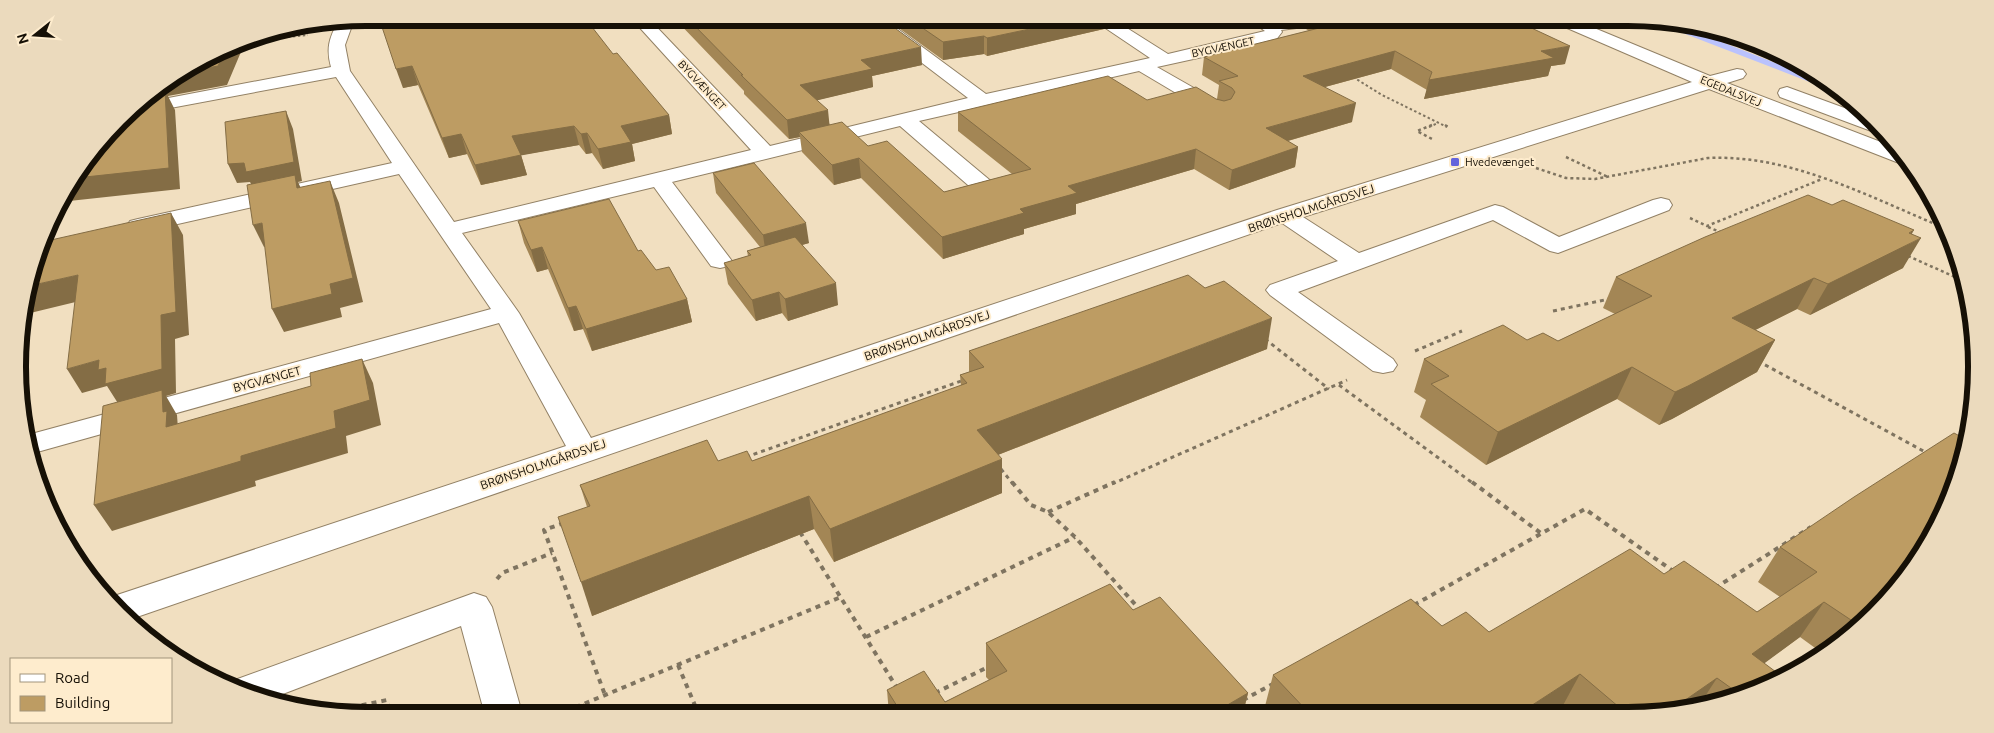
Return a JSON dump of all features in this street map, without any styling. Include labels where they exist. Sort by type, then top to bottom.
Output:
[{"type":"street","name":"BYGVÆNGET","points":[[646,26],[765,153]]},
{"type":"street","points":[[884,26],[983,100]]},
{"type":"street","points":[[1113,26],[1165,60]]},
{"type":"street","name":"BYGVÆNGET","points":[[448,230],[983,100],[1269,36],[1274,32],[1268,26]]},
{"type":"street","name":"EGEDALSVEJ","points":[[1579,26],[1709,73],[1893,154]]},
{"type":"street","points":[[1617,26],[1657,42]]},
{"type":"street","points":[[343,27],[335,51],[341,71],[448,230],[506,312],[584,451]]},
{"type":"street","points":[[1141,65],[1221,112]]},
{"type":"street","points":[[146,107],[341,71]]},
{"type":"street","name":"BRØNSHOLMGÅRDSVEJ","points":[[126,606],[1709,73],[1737,74]]},
{"type":"street","name":"EGEDALSVEJ","points":[[1737,74],[1755,81]]},
{"type":"street","name":"EGEDALSVEJ","points":[[1773,88],[1863,121]]},
{"type":"street","points":[[904,119],[984,188]]},
{"type":"street","points":[[116,231],[405,166]]},
{"type":"street","points":[[659,179],[720,261]]},
{"type":"street","points":[[1383,365],[1279,290],[1495,212],[1558,246],[1661,205]]},
{"type":"street","points":[[1285,215],[1356,262]]},
{"type":"street","name":"BYGVÆNGET","points":[[35,443],[506,312]]},
{"type":"street","points":[[255,688],[474,607],[501,707]]},
{"type":"path","points":[[1349,75],[1382,95],[1450,128]]},
{"type":"path","points":[[1434,140],[1417,131],[1439,123]]},
{"type":"path","points":[[1565,157],[1608,177]]},
{"type":"path","points":[[1532,166],[1555,175],[1576,179],[1608,177],[1697,159],[1727,157],[1763,162],[1823,179],[1937,225]]},
{"type":"path","points":[[1707,226],[1823,179]]},
{"type":"path","points":[[1661,205],[1723,234]]},
{"type":"path","points":[[1902,254],[1956,277]]},
{"type":"path","points":[[1552,311],[1611,298]]},
{"type":"path","points":[[1048,512],[1462,331]]},
{"type":"path","points":[[1258,334],[1329,389]]},
{"type":"path","points":[[1756,360],[1927,452]]},
{"type":"path","points":[[742,459],[972,377]]},
{"type":"path","points":[[1338,384],[1542,534]]},
{"type":"path","points":[[935,390],[940,396]]},
{"type":"path","points":[[1919,458],[1934,448]]},
{"type":"path","points":[[751,456],[756,463]]},
{"type":"path","points":[[999,467],[1031,506],[1048,512],[1075,537],[1143,614]]},
{"type":"path","points":[[1411,607],[1585,509],[1681,577]]},
{"type":"path","points":[[572,520],[544,530],[605,695]]},
{"type":"path","points":[[795,525],[898,690]]},
{"type":"path","points":[[1713,589],[1812,526]]},
{"type":"path","points":[[866,637],[1075,537]]},
{"type":"path","points":[[474,607],[502,573],[552,553]]},
{"type":"path","points":[[576,707],[841,598]]},
{"type":"path","points":[[1121,604],[1130,599]]},
{"type":"path","points":[[926,697],[997,663]]},
{"type":"path","points":[[678,665],[696,707]]},
{"type":"path","points":[[1236,704],[1280,680]]},
{"type":"path","points":[[362,707],[387,700],[388,707]]},
{"type":"building","points":[[382,26],[591,26],[613,54],[617,53],[669,115],[621,126],[631,142],[598,149],[587,133],[581,134],[574,126],[512,136],[521,155],[475,165],[461,134],[442,138],[412,66],[396,69]]},
{"type":"building","points":[[695,26],[892,26],[921,47],[861,60],[872,69],[800,85],[828,110],[787,120],[741,75],[743,75]]},
{"type":"building","points":[[920,26],[1044,26],[987,38],[984,36],[943,42]]},
{"type":"building","points":[[1327,26],[1527,26],[1570,46],[1541,51],[1554,58],[1429,80],[1432,72],[1395,51],[1303,76],[1356,103],[1266,128],[1298,147],[1232,170],[1196,149],[1068,186],[1077,193],[1020,209],[1024,213],[942,237],[859,158],[832,165],[799,132],[842,122],[868,146],[887,141],[944,192],[1031,169],[958,112],[1108,76],[1147,100],[1196,87],[1216,99],[1224,101],[1231,99],[1235,92],[1232,88],[1219,81],[1238,76],[1204,57]]},
{"type":"building","points":[[222,59],[218,66],[201,69]]},
{"type":"building","points":[[165,93],[169,168],[84,177],[126,126]]},
{"type":"building","points":[[286,111],[294,162],[246,172],[244,163],[228,164],[225,122]]},
{"type":"building","points":[[754,163],[806,223],[763,235],[713,173]]},
{"type":"building","points":[[295,175],[297,188],[330,181],[353,278],[330,284],[332,294],[272,309],[262,223],[253,225],[247,185]]},
{"type":"building","points":[[1808,195],[1832,205],[1843,200],[1914,230],[1909,233],[1921,238],[1828,284],[1814,278],[1732,318],[1775,340],[1675,392],[1632,367],[1498,432],[1431,384],[1449,376],[1424,359],[1503,325],[1527,340],[1543,333],[1558,341],[1652,296],[1616,277],[1705,237]]},
{"type":"building","points":[[609,199],[638,251],[641,250],[656,270],[669,267],[687,299],[586,329],[576,306],[568,308],[542,247],[531,250],[518,221]]},
{"type":"building","points":[[171,213],[176,312],[161,315],[162,369],[105,384],[106,368],[98,370],[99,360],[67,369],[78,275],[37,284],[50,240]]},
{"type":"building","points":[[795,237],[836,283],[785,299],[779,292],[752,300],[724,263],[751,255],[747,251]]},
{"type":"building","points":[[1188,275],[1205,288],[1224,281],[1272,318],[977,430],[1002,459],[830,529],[809,496],[581,582],[558,517],[590,506],[580,485],[707,440],[718,461],[747,451],[752,461],[967,383],[960,375],[984,367],[969,351]]},
{"type":"building","points":[[362,359],[370,400],[334,411],[336,428],[241,456],[241,461],[94,505],[103,406],[162,390],[163,412],[167,411],[166,427],[311,386],[310,373]]},
{"type":"building","points":[[1954,433],[1960,436],[1950,476],[1933,517],[1910,556],[1883,591],[1853,621],[1824,602],[1752,654],[1777,673],[1737,689],[1734,690],[1717,678],[1682,702],[1619,707],[1580,674],[1529,707],[1303,707],[1273,675],[1411,599],[1442,626],[1466,612],[1489,632],[1630,549],[1664,574],[1684,561],[1757,612],[1817,572],[1780,547]]},
{"type":"building","points":[[1110,584],[1133,610],[1160,597],[1248,693],[1224,707],[898,707],[887,690],[924,671],[945,702],[1007,671],[986,643]]},
{"type":"waterway","points":[[1685,31],[1809,79]]},
{"type":"place","name":"Hvedevænget","points":[[1455,162]]}]
